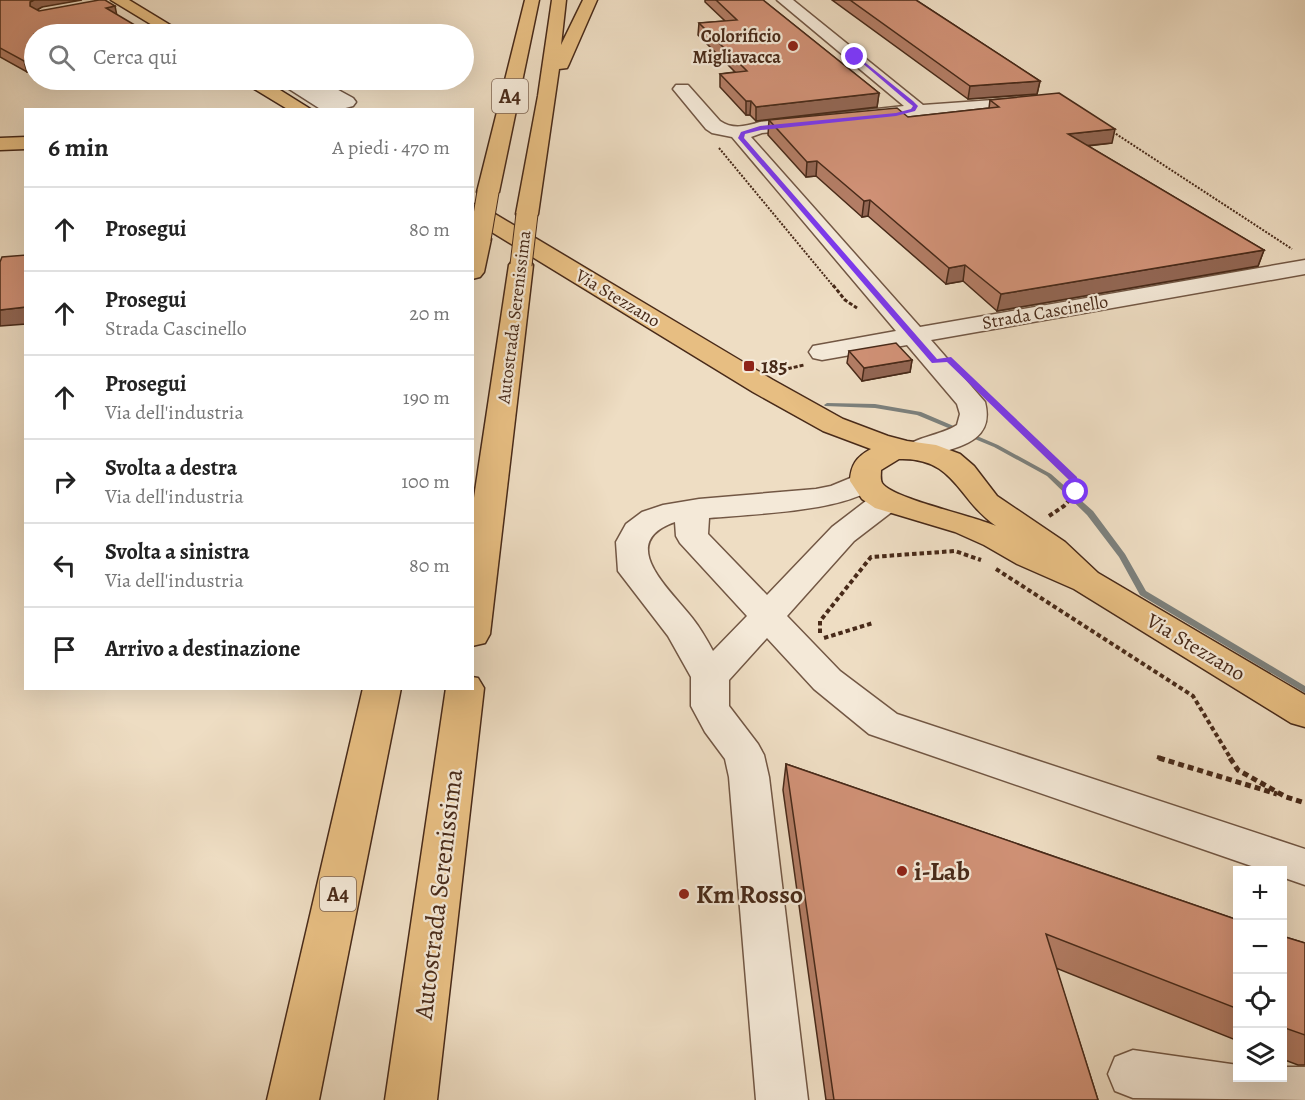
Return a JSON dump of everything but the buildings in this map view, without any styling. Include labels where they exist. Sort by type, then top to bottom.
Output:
[{"type":"main road","name":"A4","points":[[474,264],[480,239],[480,201],[532,0]]},
{"type":"main road","name":"Autostrada Serenissima","points":[[474,619],[527,214],[547,96],[559,0]]},
{"type":"main road","points":[[547,96],[590,0]]},
{"type":"main road","points":[[115,1],[158,24]]},
{"type":"main road","points":[[278,94],[300,108]]},
{"type":"main road","points":[[0,144],[24,143]]},
{"type":"main road","name":"Via Stezzano","points":[[480,201],[755,381],[785,396],[832,425],[864,438],[950,461],[965,474],[992,508],[1008,547]]},
{"type":"main road","name":"Via Stezzano","points":[[755,381],[778,405],[844,448],[880,489],[966,525],[1008,547],[1052,549],[1086,581],[1305,713]]},
{"type":"main road","points":[[911,450],[881,455],[880,489],[938,509],[958,501],[967,489],[965,474]]},
{"type":"main road","name":"A4","points":[[293,1100],[382,690]]},
{"type":"main road","name":"Autostrada Serenissima","points":[[411,1100],[465,690]]},
{"type":"street","points":[[784,0],[911,102],[915,106],[914,110]]},
{"type":"street","points":[[682,89],[713,125],[719,129],[743,133],[760,128],[896,115],[914,110],[936,111],[1054,100]]},
{"type":"street","points":[[278,94],[329,106],[347,102],[326,90]]},
{"type":"street","points":[[743,133],[741,138],[743,142],[971,402],[975,412],[974,422],[960,439],[911,450]]},
{"type":"street","name":"Strada Cascinello","points":[[822,352],[1300,259]]},
{"type":"street","points":[[960,439],[966,455],[965,474]]},
{"type":"street","points":[[723,662],[710,641],[682,629],[635,571],[632,542],[636,531],[653,519],[674,512],[803,500],[880,489]]},
{"type":"street","points":[[782,1100],[749,777],[744,755],[710,706],[723,662],[843,534],[880,489]]},
{"type":"street","points":[[803,500],[822,508],[843,534]]},
{"type":"street","points":[[699,509],[691,521],[692,536],[827,680],[883,724],[1305,867]]},
{"type":"street","points":[[1133,1074],[1250,1092],[1305,1092]]},
{"type":"path","points":[[1102,124],[1300,259]]},
{"type":"path","points":[[755,381],[829,360],[822,352]]},
{"type":"path","points":[[873,623],[820,639],[820,621],[871,557],[955,551],[982,560],[1008,547],[1064,506],[1076,492],[1073,479],[999,407]]},
{"type":"path","points":[[1008,547],[1193,696],[1238,770],[1286,797]]},
{"type":"path","points":[[1157,757],[1305,803]]},
{"type":"waterway","points":[[827,405],[875,406],[919,413],[996,446],[1049,475],[1090,513],[1122,556],[1143,593],[1305,690]]},
{"type":"place","name":"Colorificio Migliavacca","points":[[793,46]]},
{"type":"place","name":"185","points":[[749,366]]},
{"type":"place","name":"i-Lab","points":[[902,871]]},
{"type":"place","name":"Km Rosso","points":[[684,894]]},
{"type":"route","points":[[855,57],[911,102],[915,106],[914,110],[896,115],[760,128],[743,133],[741,138],[743,142],[935,362],[949,359],[1073,479],[1076,492]]}]
